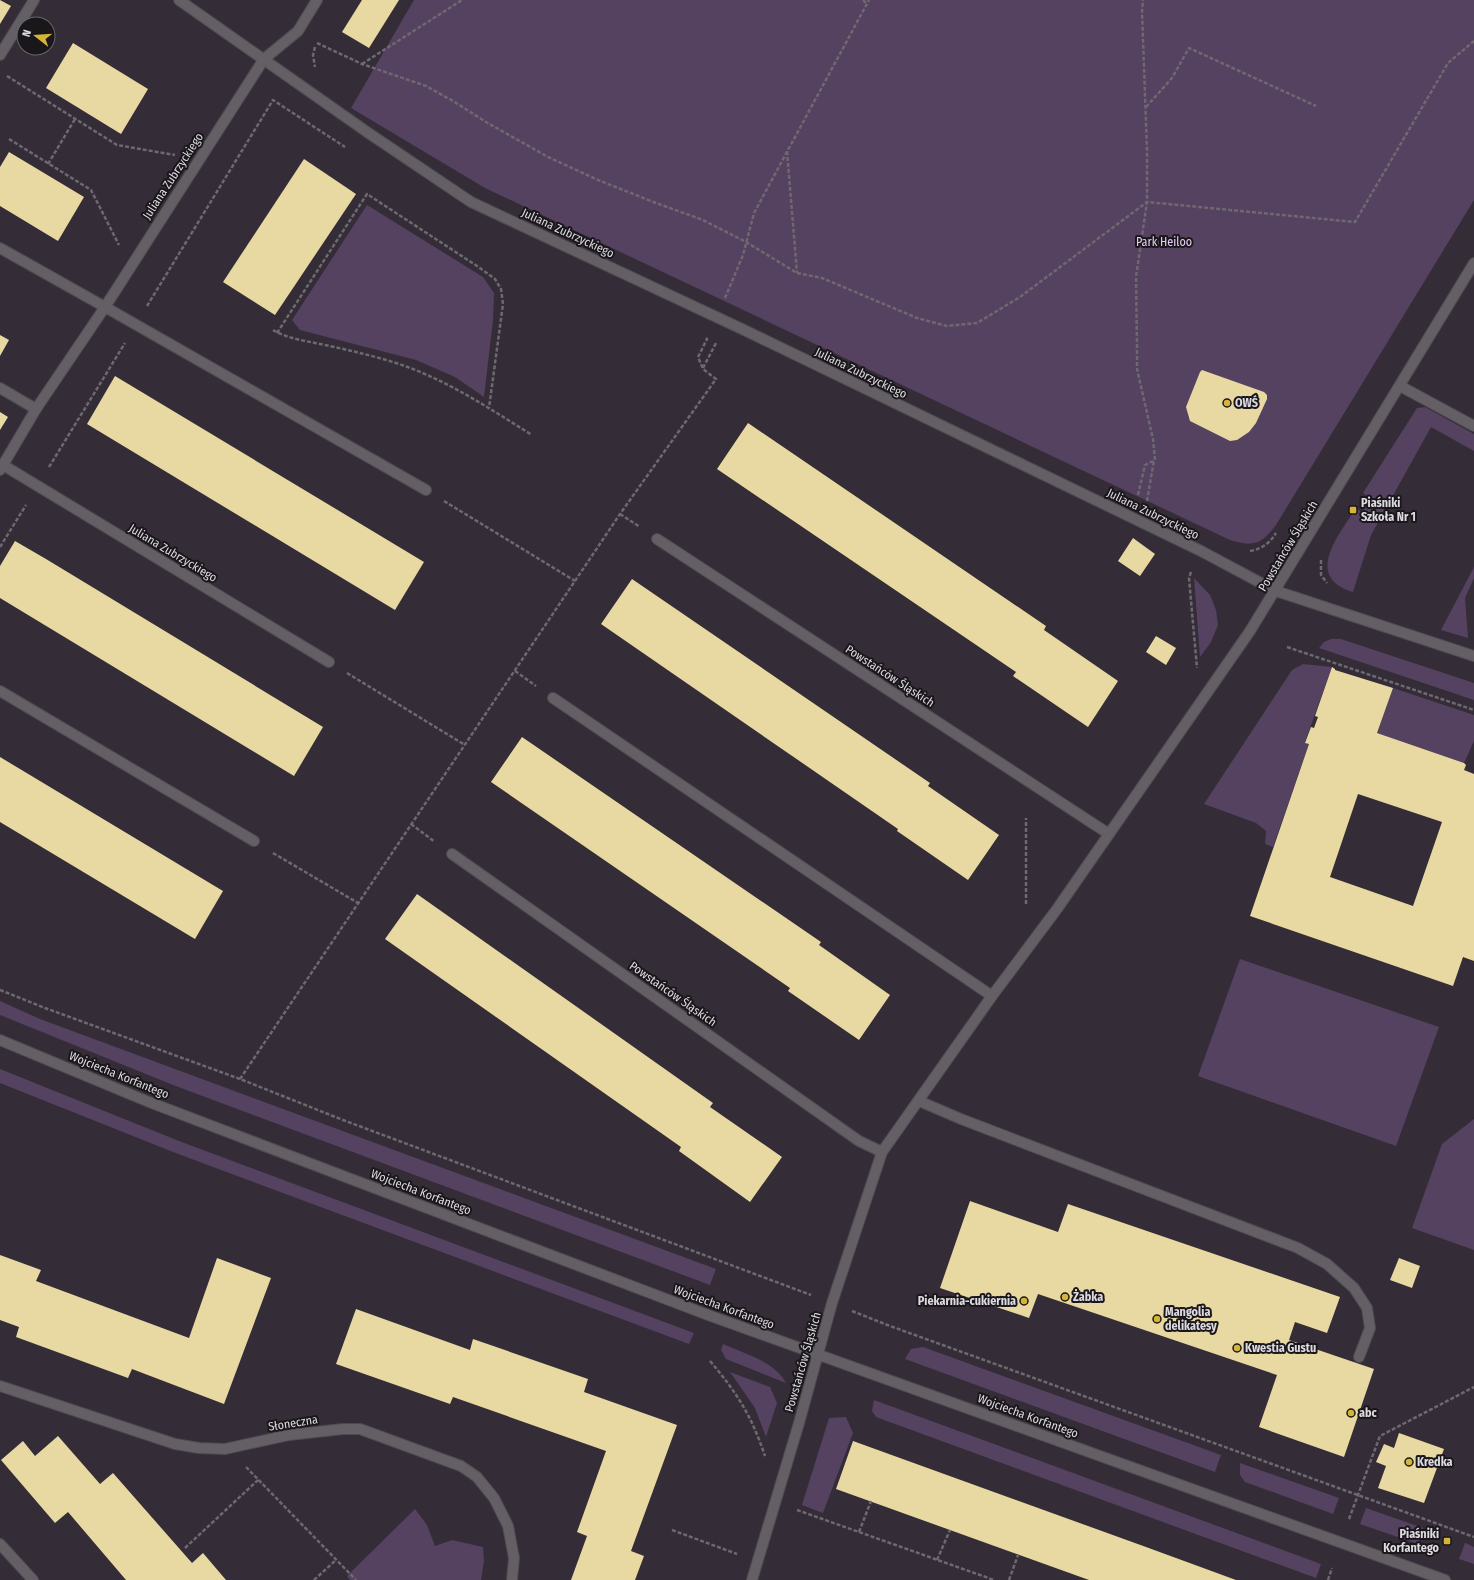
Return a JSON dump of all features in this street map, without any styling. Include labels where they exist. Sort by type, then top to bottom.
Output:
[{"type":"street","points":[[0,55],[34,0]]},
{"type":"street","points":[[264,59],[298,31],[317,0]]},
{"type":"street","name":"Juliana Zubrzyckiego","points":[[182,1],[367,132],[472,202],[742,329],[1194,548],[1276,591],[1474,656]]},
{"type":"street","name":"Juliana Zubrzyckiego","points":[[264,59],[105,307],[36,409],[1,467],[329,662]]},
{"type":"street","points":[[0,248],[426,490]]},
{"type":"street","name":"Powstańców Śląskich","points":[[752,1580],[832,1303],[882,1152],[992,996],[1057,909],[1250,631],[1276,591],[1474,263]]},
{"type":"street","points":[[1400,386],[1474,426]]},
{"type":"street","points":[[0,388],[36,409]]},
{"type":"street","name":"Powstańców Śląskich","points":[[657,539],[1109,834]]},
{"type":"street","points":[[0,691],[254,841]]},
{"type":"street","points":[[552,698],[992,996]]},
{"type":"street","name":"Powstańców Śląskich","points":[[452,854],[859,1141],[882,1152]]},
{"type":"street","name":"Wojciecha Korfantego","points":[[0,1040],[156,1104],[708,1315],[872,1373],[1340,1544],[1445,1580]]},
{"type":"street","points":[[919,1100],[962,1119],[1298,1248],[1327,1264],[1354,1288],[1367,1308],[1370,1328],[1359,1357]]},
{"type":"street","name":"Słoneczna","points":[[0,1386],[175,1444],[199,1448],[225,1449],[289,1435],[343,1429],[360,1429],[461,1466],[477,1477],[494,1498],[508,1526],[514,1558],[512,1580]]},
{"type":"street","points":[[0,1544],[33,1580]]},
{"type":"path","points":[[362,64],[462,0]]},
{"type":"path","points":[[863,0],[866,3]]},
{"type":"path","points":[[729,288],[743,255],[754,213],[771,184],[866,3],[869,0]]},
{"type":"path","points":[[1143,0],[1142,12],[1146,107],[1147,202],[1136,276],[1137,369],[1153,439],[1154,460],[1146,507]]},
{"type":"path","points":[[316,42],[362,64],[426,86],[486,122],[548,156],[598,180],[703,220],[746,242],[797,272],[822,278],[917,318],[948,326],[977,323],[1020,297],[1147,202],[1355,222],[1448,63],[1474,41]]},
{"type":"path","points":[[1146,107],[1172,78],[1188,48],[1316,106]]},
{"type":"path","points":[[6,76],[117,145],[200,158]]},
{"type":"path","points":[[48,164],[75,119]]},
{"type":"path","points":[[9,139],[91,190],[130,266]]},
{"type":"path","points":[[787,151],[797,272]]},
{"type":"path","points":[[277,333],[367,194],[477,266],[495,279],[501,289],[502,304],[489,408]]},
{"type":"path","points":[[273,330],[284,336],[393,362],[421,372],[451,386],[532,435]]},
{"type":"path","points":[[240,1079],[620,514],[716,379],[703,369],[698,357],[707,339]]},
{"type":"path","points":[[703,369],[716,343]]},
{"type":"path","points":[[1136,502],[1145,465],[1154,460]]},
{"type":"path","points":[[426,490],[575,581]]},
{"type":"path","points":[[1245,551],[1255,550],[1263,546],[1271,540],[1276,533]]},
{"type":"path","points":[[1322,556],[1320,562],[1321,574],[1329,588]]},
{"type":"path","points":[[1191,570],[1189,578],[1197,670]]},
{"type":"path","points":[[1287,647],[1474,710]]},
{"type":"path","points":[[329,662],[465,745]]},
{"type":"path","points":[[1026,818],[1026,904]]},
{"type":"path","points":[[411,824],[452,854]]},
{"type":"path","points":[[254,841],[358,904]]},
{"type":"path","points":[[0,990],[45,1008],[240,1079],[890,1326],[1474,1537]]},
{"type":"path","points":[[710,1362],[729,1383],[747,1410],[757,1431],[766,1458]]},
{"type":"path","points":[[1349,1519],[1380,1436],[1474,1387]]},
{"type":"path","points":[[225,1449],[240,1461],[356,1580]]},
{"type":"path","points":[[185,1548],[258,1480]]},
{"type":"path","points":[[859,1532],[871,1501]]},
{"type":"path","points":[[796,1509],[994,1580]]},
{"type":"path","points":[[672,1530],[737,1554]]},
{"type":"path","points":[[937,1560],[950,1530]]},
{"type":"path","points":[[1009,1580],[1018,1555]]},
{"type":"path","points":[[314,1580],[336,1560]]},
{"type":"path","points":[[1328,1580],[1332,1568]]},
{"type":"green space","name":"Park Heiloo","points":[[414,0],[1474,0],[1474,200],[1276,525],[1266,537],[1256,543],[1251,544],[1238,542],[1230,540],[485,188],[351,108]]},
{"type":"green space","points":[[367,205],[483,277],[494,293],[493,320],[484,397],[455,377],[416,360],[300,330],[292,320]]},
{"type":"green space","points":[[1425,407],[1474,434],[1474,451],[1431,427],[1371,535],[1353,592],[1338,585],[1330,576],[1327,566],[1329,554],[1341,530],[1356,508],[1362,512],[1370,498],[1363,493],[1417,408]]},
{"type":"green space","points":[[1474,567],[1474,578],[1465,598],[1468,638],[1441,630]]},
{"type":"green space","points":[[1194,578],[1210,595],[1216,610],[1218,625],[1211,642],[1200,657]]},
{"type":"green space","points":[[1331,639],[1341,639],[1474,683],[1474,700],[1319,648],[1324,642]]},
{"type":"green space","points":[[1303,664],[1332,667],[1305,742],[1309,744],[1273,847],[1265,844],[1266,831],[1256,823],[1204,804],[1292,670]]},
{"type":"green space","points":[[1393,688],[1474,715],[1474,741],[1464,763],[1377,733]]},
{"type":"green space","points":[[1240,959],[1439,1027],[1396,1146],[1198,1076]]},
{"type":"green space","points":[[0,1001],[40,1019],[716,1269],[710,1285],[173,1085],[0,1015]]},
{"type":"green space","points":[[0,1069],[179,1141],[694,1333],[689,1344],[173,1152],[0,1083]]},
{"type":"green space","points":[[1474,1119],[1474,1250],[1412,1228],[1442,1144]]},
{"type":"green space","points":[[723,1344],[767,1364],[775,1369],[786,1383],[726,1359],[721,1350]]},
{"type":"green space","points":[[923,1347],[1221,1455],[1215,1472],[905,1359],[911,1349]]},
{"type":"green space","points":[[730,1372],[770,1387],[777,1403],[766,1437],[755,1408]]},
{"type":"green space","points":[[874,1400],[1321,1564],[1316,1578],[876,1417],[872,1411]]},
{"type":"green space","points":[[846,1417],[853,1433],[823,1513],[802,1505],[829,1418]]},
{"type":"green space","points":[[1240,1463],[1339,1498],[1333,1514],[1245,1482],[1240,1475]]},
{"type":"green space","points":[[1366,1508],[1423,1528],[1418,1544],[1360,1524]]},
{"type":"green space","points":[[415,1509],[427,1525],[435,1546],[452,1540],[483,1547],[484,1561],[481,1580],[350,1580],[347,1576]]},
{"type":"green space","points":[[1465,1543],[1474,1547],[1474,1564],[1459,1559]]},
{"type":"building","points":[[0,0],[11,6],[0,24]]},
{"type":"building","points":[[362,0],[399,0],[369,48],[342,32]]},
{"type":"building","points":[[73,43],[148,89],[121,134],[46,88]]},
{"type":"building","points":[[9,152],[84,197],[58,241],[0,206],[0,167]]},
{"type":"building","points":[[304,159],[356,194],[275,315],[223,282]]},
{"type":"building","points":[[0,335],[9,340],[0,356]]},
{"type":"building","name":"OWŚ","points":[[1202,370],[1264,392],[1267,395],[1267,399],[1256,423],[1249,432],[1237,440],[1230,441],[1190,421],[1186,407]]},
{"type":"building","points":[[115,376],[424,562],[395,610],[87,424]]},
{"type":"building","points":[[0,412],[8,417],[0,430]]},
{"type":"building","points":[[748,423],[1046,626],[1044,630],[1118,681],[1088,727],[1013,676],[1016,672],[717,469]]},
{"type":"building","points":[[1133,538],[1155,554],[1140,576],[1118,561]]},
{"type":"building","points":[[15,541],[323,727],[294,776],[0,598],[0,566]]},
{"type":"building","points":[[632,579],[930,783],[928,786],[999,835],[968,880],[897,831],[898,829],[601,624]]},
{"type":"building","points":[[1156,636],[1176,648],[1166,665],[1146,652]]},
{"type":"building","points":[[1332,667],[1335,670],[1393,688],[1377,733],[1464,763],[1466,765],[1464,770],[1474,774],[1474,961],[1463,957],[1453,986],[1250,916],[1309,744],[1305,743],[1311,727],[1314,728],[1318,717],[1315,716]],"holes":[[[1358,794],[1442,822],[1413,906],[1330,877]]]},
{"type":"building","points":[[522,737],[821,942],[819,945],[890,995],[859,1040],[788,991],[790,988],[491,782]]},
{"type":"building","points":[[0,757],[223,891],[195,939],[0,822]]},
{"type":"building","points":[[417,894],[713,1103],[710,1107],[782,1157],[750,1202],[679,1151],[681,1147],[385,939]]},
{"type":"building","points":[[970,1201],[1058,1232],[1068,1204],[1340,1297],[1327,1333],[1295,1322],[1289,1340],[1374,1369],[1344,1457],[1259,1427],[1277,1375],[1038,1294],[1029,1318],[940,1288]]},
{"type":"building","points":[[0,1255],[41,1270],[36,1281],[189,1338],[217,1258],[271,1278],[224,1404],[132,1369],[128,1378],[16,1337],[19,1327],[0,1320]]},
{"type":"building","points":[[1399,1258],[1420,1266],[1412,1288],[1390,1280]]},
{"type":"building","points":[[356,1309],[470,1350],[473,1339],[588,1379],[584,1392],[677,1425],[631,1551],[644,1556],[635,1580],[571,1580],[587,1536],[577,1532],[606,1451],[453,1397],[450,1404],[336,1364]]},
{"type":"building","points":[[1399,1433],[1444,1449],[1424,1503],[1378,1488],[1386,1466],[1376,1462],[1384,1444],[1394,1448]]},
{"type":"building","points":[[58,1436],[100,1484],[113,1473],[192,1563],[203,1553],[226,1580],[126,1580],[68,1512],[55,1523],[1,1460],[23,1441],[35,1456]]},
{"type":"building","points":[[853,1441],[1236,1580],[1089,1580],[836,1489]]},
{"type":"place","name":"OWŚ","points":[[1227,403]]},
{"type":"place","name":"Piaśniki Szkoła Nr 1","points":[[1353,510]]},
{"type":"place","name":"Żabka","points":[[1065,1297]]},
{"type":"place","name":"Piekarnia-cukiernia","points":[[1024,1301]]},
{"type":"place","name":"Mangolia delikatesy","points":[[1157,1319]]},
{"type":"place","name":"Kwestia Gustu","points":[[1237,1348]]},
{"type":"place","name":"abc","points":[[1351,1413]]},
{"type":"place","name":"Kredka","points":[[1409,1462]]},
{"type":"place","name":"Piaśniki Korfantego","points":[[1447,1541]]}]
